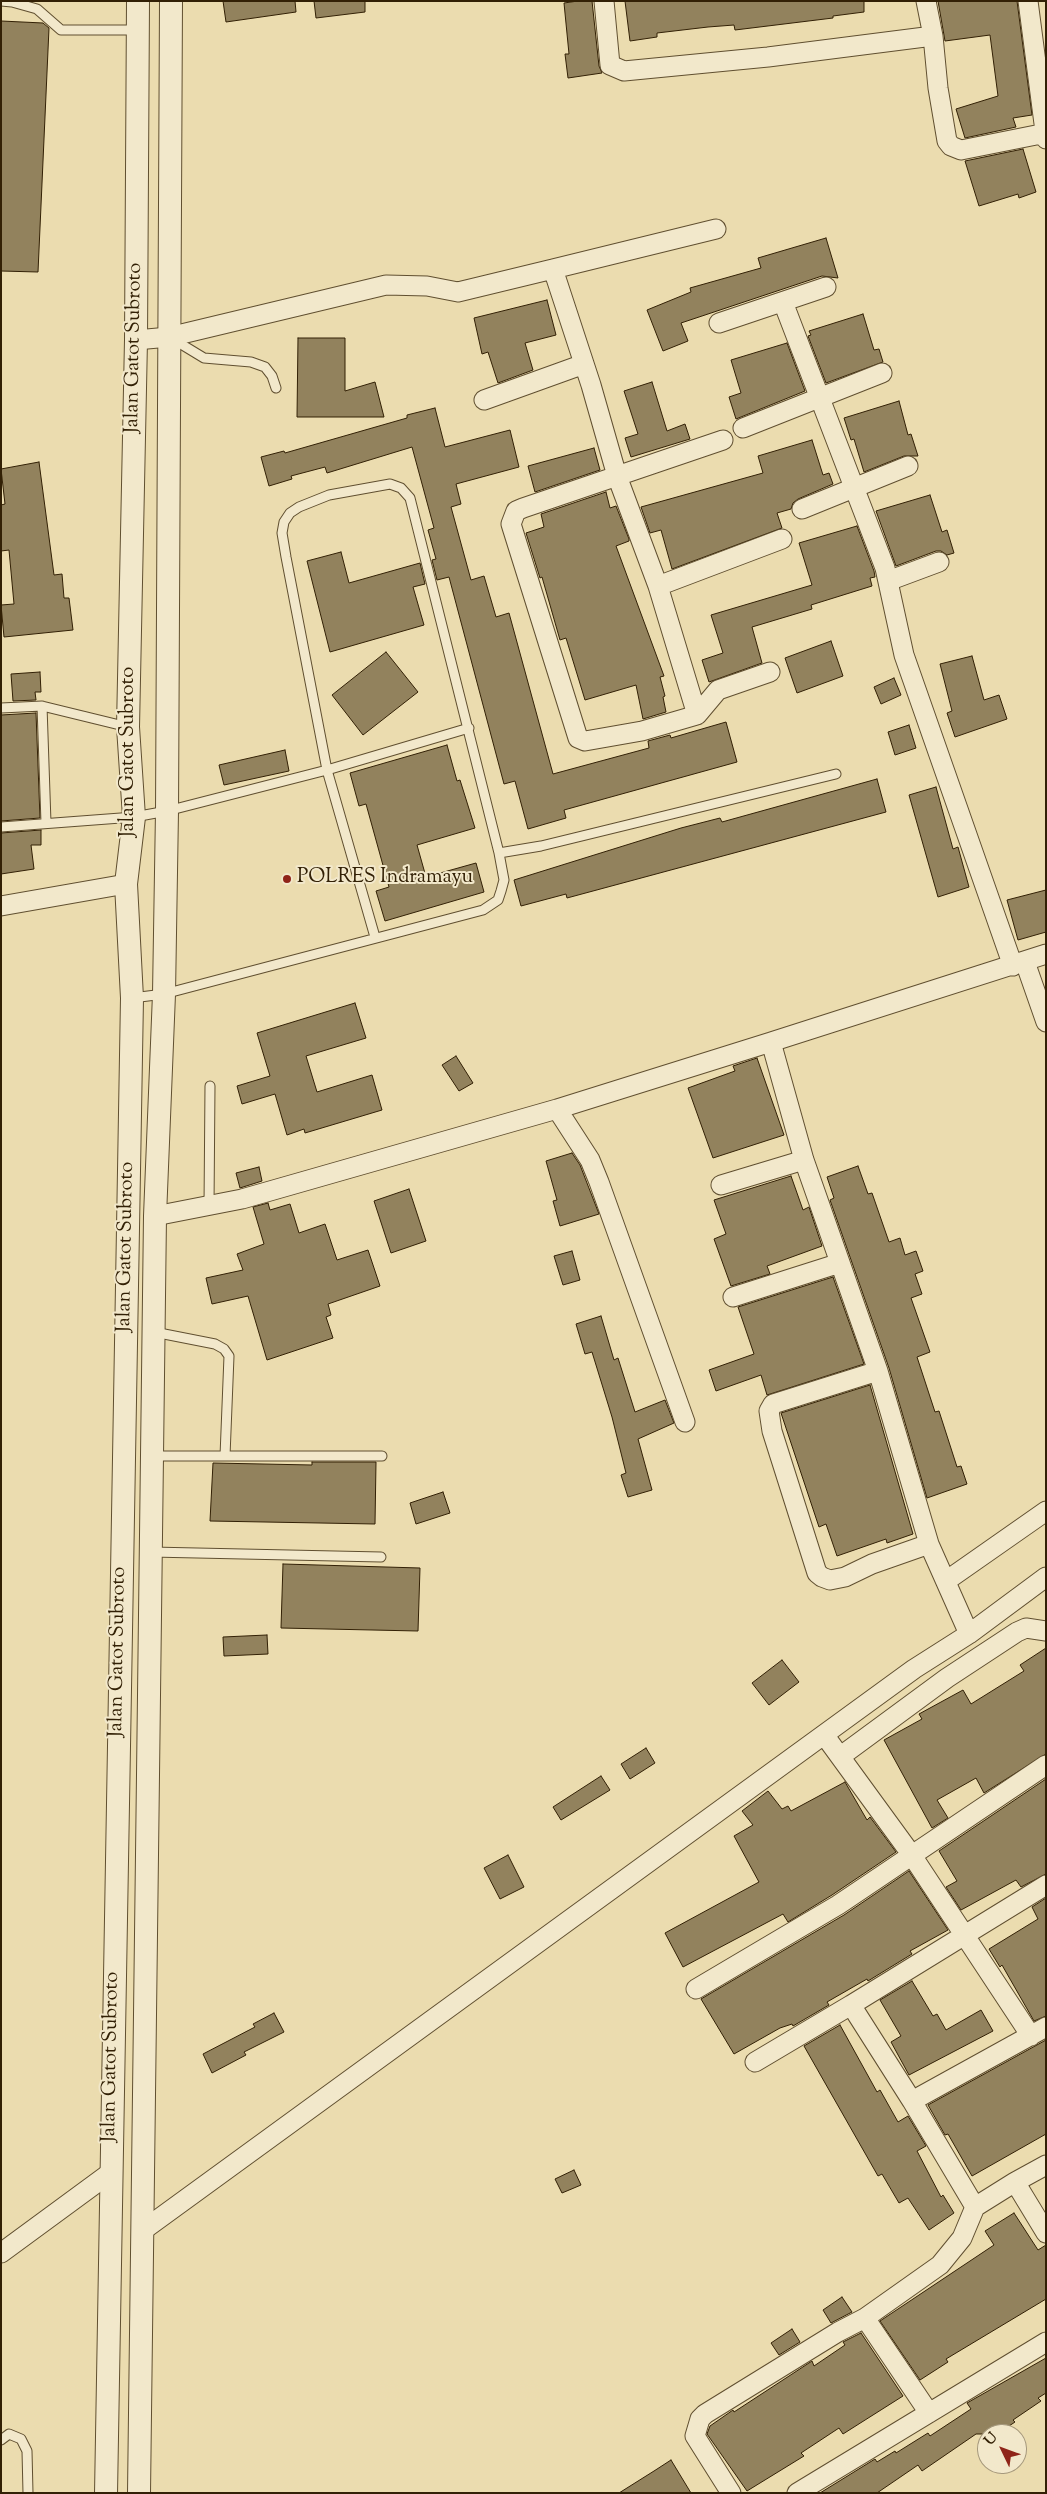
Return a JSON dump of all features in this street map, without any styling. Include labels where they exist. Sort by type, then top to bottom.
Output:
[{"type":"street","name":"Jalan Gatot Subroto","points":[[106,2493],[132,998],[126,884],[134,817],[128,727],[136,340],[138,1]]},
{"type":"street","name":"Jalan Gatot Subroto","points":[[139,2493],[155,1216],[164,994],[167,811],[171,1]]},
{"type":"street","points":[[604,1],[610,65],[624,71],[768,57],[933,36]]},
{"type":"street","points":[[926,1],[933,36],[938,88],[947,141],[951,146],[961,150],[1046,135],[1028,1]]},
{"type":"street","points":[[136,340],[169,336],[386,285],[420,286],[458,292],[716,229]]},
{"type":"street","points":[[553,269],[584,364],[617,476],[658,586],[697,715]]},
{"type":"street","points":[[719,324],[826,287]]},
{"type":"street","points":[[784,302],[888,581],[904,655],[1019,964],[1046,1022]]},
{"type":"street","points":[[484,400],[584,364]]},
{"type":"street","points":[[743,428],[882,373]]},
{"type":"street","points":[[724,440],[516,511],[510,524],[578,738],[585,741],[642,731],[697,715],[718,690],[770,672]]},
{"type":"street","points":[[802,509],[908,466]]},
{"type":"street","points":[[658,586],[782,539]]},
{"type":"street","points":[[888,581],[939,562]]},
{"type":"street","points":[[1,906],[126,884]]},
{"type":"street","points":[[155,1216],[242,1199],[557,1109],[1046,954]]},
{"type":"street","points":[[771,1042],[804,1160],[878,1371],[929,1544],[967,1630]]},
{"type":"street","points":[[557,1109],[590,1160],[599,1182],[685,1422]]},
{"type":"street","points":[[721,1185],[804,1160]]},
{"type":"street","points":[[734,1297],[840,1263]]},
{"type":"street","points":[[878,1371],[773,1404],[769,1411],[772,1431],[817,1573],[822,1578],[830,1580],[844,1577],[872,1564],[929,1544]]},
{"type":"street","points":[[948,1585],[1046,1511]]},
{"type":"street","points":[[142,2226],[825,1736],[967,1630],[1046,1577]]},
{"type":"street","points":[[841,1756],[946,1678],[1017,1632],[1026,1628],[1046,1631]]},
{"type":"street","points":[[825,1736],[911,1854],[966,1935],[1039,2031],[912,2101]]},
{"type":"street","points":[[696,1989],[838,1905],[911,1854],[1046,1765]]},
{"type":"street","points":[[755,2062],[1046,1885]]},
{"type":"street","points":[[851,2005],[912,2101],[975,2207]]},
{"type":"street","points":[[731,2493],[695,2436],[700,2419],[705,2414],[865,2318],[940,2265],[962,2238],[975,2207],[1046,2165]]},
{"type":"street","points":[[1015,2182],[1046,2233]]},
{"type":"street","points":[[1,2253],[110,2183]]},
{"type":"street","points":[[865,2318],[929,2413]]},
{"type":"street","points":[[797,2493],[1046,2342]]},
{"type":"lane","points":[[1,2],[12,2],[37,9],[61,30],[137,30]]},
{"type":"lane","points":[[169,336],[204,358],[251,362],[265,368],[272,376],[276,388]]},
{"type":"lane","points":[[132,998],[164,994],[483,910],[498,900],[504,880],[499,854],[410,498],[401,488],[390,484],[329,495],[299,507],[290,513],[284,522],[282,533],[327,770],[375,937]]},
{"type":"lane","points":[[42,706],[46,823]]},
{"type":"lane","points":[[1,708],[42,706],[128,727]]},
{"type":"lane","points":[[1,827],[134,817],[167,811],[327,770],[469,728]]},
{"type":"lane","points":[[499,854],[542,846],[836,774]]},
{"type":"lane","points":[[210,1086],[210,1206]]},
{"type":"lane","points":[[154,1332],[215,1344],[224,1349],[229,1356],[225,1456]]},
{"type":"lane","points":[[152,1456],[382,1456]]},
{"type":"lane","points":[[151,1552],[381,1557]]},
{"type":"lane","points":[[1,2440],[9,2434],[21,2438],[27,2451],[28,2493]]},
{"type":"building","points":[[223,1],[295,1],[296,12],[226,22]]},
{"type":"building","points":[[314,1],[365,1],[365,12],[316,18]]},
{"type":"building","points":[[592,1],[599,66],[602,73],[568,78],[565,54],[569,54],[564,3]]},
{"type":"building","points":[[625,1],[864,1],[864,12],[833,16],[833,18],[735,30],[734,25],[657,33],[657,37],[630,41]]},
{"type":"building","points":[[938,1],[1017,1],[1032,115],[1013,118],[1016,127],[965,138],[956,109],[998,96],[990,35],[945,41]]},
{"type":"building","points":[[1,21],[43,23],[49,28],[38,272],[1,271]]},
{"type":"building","points":[[1023,149],[1036,192],[1019,198],[1018,194],[979,206],[965,161]]},
{"type":"building","points":[[826,238],[838,278],[822,276],[681,323],[688,341],[663,351],[647,310],[691,292],[690,288],[761,268],[758,258]]},
{"type":"building","points":[[547,300],[556,335],[525,343],[533,370],[498,383],[488,352],[482,354],[474,318]]},
{"type":"building","points":[[863,314],[874,350],[879,349],[883,362],[826,383],[808,336],[811,335],[809,331]]},
{"type":"building","points":[[298,338],[345,338],[345,391],[375,382],[384,417],[297,417]]},
{"type":"building","points":[[787,343],[805,391],[736,419],[729,397],[741,393],[731,360]]},
{"type":"building","points":[[652,382],[667,431],[685,424],[690,439],[631,457],[625,438],[638,434],[624,391]]},
{"type":"building","points":[[899,401],[908,435],[911,434],[918,456],[904,456],[864,472],[854,439],[851,440],[844,418]]},
{"type":"building","points":[[435,408],[445,447],[510,430],[519,467],[456,484],[461,504],[451,507],[471,580],[484,576],[496,617],[509,613],[553,774],[649,748],[648,741],[670,735],[671,738],[726,722],[737,762],[564,810],[566,818],[528,829],[515,781],[504,784],[449,577],[437,580],[432,560],[436,559],[428,530],[434,528],[412,447],[327,473],[325,467],[291,476],[292,479],[269,486],[261,457],[284,451],[285,453],[407,418],[407,415]]},
{"type":"building","points":[[812,440],[823,475],[829,473],[833,484],[798,499],[793,503],[791,509],[777,513],[782,528],[672,569],[661,530],[650,533],[641,507],[763,473],[758,456]]},
{"type":"building","points":[[594,448],[600,470],[535,492],[528,466]]},
{"type":"building","points":[[39,462],[54,575],[62,574],[64,598],[69,598],[73,630],[4,637],[1,605],[14,604],[9,550],[1,551],[1,505],[5,504],[1,469]]},
{"type":"building","points":[[606,492],[610,508],[616,506],[629,539],[629,541],[616,546],[664,676],[660,677],[665,696],[663,697],[666,712],[643,719],[636,685],[585,700],[566,638],[560,640],[542,577],[540,578],[526,533],[544,527],[541,514]]},
{"type":"building","points":[[930,495],[942,532],[947,530],[954,553],[947,555],[941,551],[936,551],[896,566],[876,511]]},
{"type":"building","points":[[857,526],[874,571],[875,577],[870,578],[872,586],[811,605],[812,609],[752,627],[762,663],[709,682],[702,660],[723,653],[711,615],[812,585],[799,543]]},
{"type":"building","points":[[341,552],[349,583],[420,563],[425,584],[413,587],[424,625],[330,652],[307,561]]},
{"type":"building","points":[[831,641],[843,676],[797,693],[785,658]]},
{"type":"building","points":[[386,652],[418,692],[363,735],[332,695]]},
{"type":"building","points":[[972,656],[984,700],[999,695],[1007,719],[955,737],[947,713],[952,711],[940,664]]},
{"type":"building","points":[[40,672],[41,692],[35,692],[36,700],[13,701],[11,674]]},
{"type":"building","points":[[894,678],[901,695],[881,704],[874,687]]},
{"type":"building","points":[[36,713],[40,818],[1,821],[1,715]]},
{"type":"building","points":[[909,725],[916,748],[895,755],[888,732]]},
{"type":"building","points":[[447,745],[457,781],[460,780],[475,828],[417,845],[426,877],[476,863],[484,892],[385,921],[376,891],[389,887],[366,804],[359,806],[350,773]]},
{"type":"building","points":[[285,750],[289,771],[224,785],[219,765]]},
{"type":"building","points":[[877,779],[886,812],[567,898],[566,894],[521,906],[514,880],[681,828],[720,818],[722,822]]},
{"type":"building","points":[[936,787],[953,849],[958,847],[969,887],[938,897],[909,795]]},
{"type":"building","points":[[41,830],[41,845],[31,845],[34,869],[1,874],[1,833]]},
{"type":"building","points":[[1046,890],[1046,932],[1018,940],[1007,900]]},
{"type":"building","points":[[355,1003],[366,1038],[306,1056],[317,1092],[372,1075],[382,1110],[305,1133],[304,1129],[287,1135],[275,1094],[242,1104],[237,1086],[270,1076],[257,1033]]},
{"type":"building","points":[[456,1056],[473,1083],[459,1091],[442,1065]]},
{"type":"building","points":[[757,1058],[784,1135],[713,1158],[688,1088],[735,1071],[733,1066]]},
{"type":"building","points":[[572,1153],[580,1165],[599,1214],[560,1226],[553,1201],[557,1200],[546,1161]]},
{"type":"building","points":[[858,1166],[868,1194],[872,1193],[889,1242],[900,1238],[905,1255],[916,1251],[923,1271],[915,1274],[922,1294],[911,1298],[930,1352],[917,1357],[935,1412],[939,1411],[957,1467],[961,1466],[967,1484],[927,1498],[889,1368],[830,1200],[834,1198],[827,1177]]},
{"type":"building","points":[[259,1167],[262,1181],[240,1188],[236,1173]]},
{"type":"building","points":[[791,1176],[803,1210],[809,1207],[822,1246],[767,1266],[770,1274],[731,1286],[714,1239],[726,1234],[714,1200]]},
{"type":"building","points":[[409,1189],[426,1241],[391,1253],[374,1201]]},
{"type":"building","points":[[268,1203],[270,1210],[290,1204],[299,1233],[325,1224],[337,1260],[368,1250],[380,1286],[328,1304],[331,1315],[326,1317],[333,1338],[267,1360],[248,1296],[212,1304],[206,1278],[243,1270],[237,1254],[264,1244],[253,1207]]},
{"type":"building","points":[[572,1251],[580,1280],[563,1285],[554,1256]]},
{"type":"building","points":[[833,1277],[864,1364],[767,1395],[761,1375],[716,1391],[709,1370],[754,1354],[738,1307]]},
{"type":"building","points":[[601,1316],[614,1360],[618,1358],[635,1412],[665,1400],[674,1423],[638,1439],[652,1490],[628,1497],[621,1475],[626,1473],[612,1417],[592,1352],[585,1354],[576,1324]]},
{"type":"building","points":[[870,1385],[913,1534],[887,1543],[886,1539],[837,1556],[826,1524],[819,1527],[781,1413]]},
{"type":"building","points":[[312,1462],[376,1462],[375,1524],[210,1521],[213,1463],[312,1465]]},
{"type":"building","points":[[443,1492],[450,1513],[416,1524],[410,1503]]},
{"type":"building","points":[[283,1564],[420,1568],[418,1631],[281,1628]]},
{"type":"building","points":[[267,1635],[268,1654],[224,1656],[223,1637]]},
{"type":"building","points":[[1046,1648],[1046,1754],[984,1793],[976,1778],[937,1800],[948,1818],[932,1828],[884,1740],[922,1719],[919,1714],[963,1690],[971,1704],[1024,1671],[1020,1665]]},
{"type":"building","points":[[782,1660],[799,1682],[769,1705],[752,1683]]},
{"type":"building","points":[[646,1748],[655,1763],[630,1779],[621,1764]]},
{"type":"building","points":[[601,1776],[610,1790],[561,1820],[553,1807]]},
{"type":"building","points":[[1046,1779],[1046,1874],[1021,1887],[1016,1880],[961,1910],[946,1887],[957,1881],[939,1851]]},
{"type":"building","points":[[845,1782],[867,1820],[870,1817],[896,1852],[788,1922],[783,1914],[683,1967],[665,1933],[759,1882],[734,1836],[753,1825],[742,1811],[768,1791],[782,1809],[788,1806],[791,1811]]},
{"type":"building","points":[[508,1855],[524,1887],[500,1899],[484,1868]]},
{"type":"building","points":[[909,1871],[948,1930],[910,1951],[912,1954],[868,1981],[867,1979],[827,2002],[829,2005],[793,2026],[792,2024],[780,2028],[734,2054],[701,1999],[844,1915]]},
{"type":"building","points":[[1046,1898],[1046,2016],[1034,2021],[1002,1965],[1000,1967],[989,1949],[1038,1919],[1032,1907]]},
{"type":"building","points":[[912,1981],[933,2016],[937,2014],[946,2030],[981,2010],[993,2031],[909,2075],[891,2042],[901,2036],[880,2000]]},
{"type":"building","points":[[274,2013],[284,2032],[244,2052],[246,2055],[212,2073],[203,2054],[255,2027],[253,2024]]},
{"type":"building","points":[[840,2025],[877,2092],[880,2090],[898,2122],[908,2116],[926,2146],[917,2151],[941,2197],[943,2195],[954,2213],[929,2230],[908,2198],[899,2203],[882,2174],[878,2176],[804,2046]]},
{"type":"building","points":[[1046,2040],[1046,2134],[972,2176],[948,2134],[945,2135],[928,2105]]},
{"type":"building","points":[[574,2170],[581,2185],[562,2193],[555,2179]]},
{"type":"building","points":[[1014,2213],[1038,2250],[1046,2245],[1046,2299],[946,2359],[948,2362],[920,2380],[880,2321],[994,2245],[985,2231]]},
{"type":"building","points":[[842,2297],[852,2312],[831,2323],[823,2310]]},
{"type":"building","points":[[792,2329],[800,2342],[779,2355],[771,2343]]},
{"type":"building","points":[[861,2333],[903,2396],[843,2434],[839,2428],[801,2453],[804,2456],[747,2491],[707,2434],[710,2426],[812,2361],[814,2366],[845,2345],[843,2342]]},
{"type":"building","points":[[1046,2358],[1046,2393],[1038,2398],[1041,2401],[1013,2420],[1015,2422],[1012,2424],[977,2424],[977,2434],[922,2471],[918,2465],[877,2493],[820,2493],[875,2459],[877,2462],[895,2451],[896,2453],[928,2433],[930,2436],[971,2409],[967,2403]]},
{"type":"building","points":[[671,2460],[691,2493],[619,2493],[654,2471]]},
{"type":"place","name":"POLRES Indramayu","points":[[287,879]]}]
